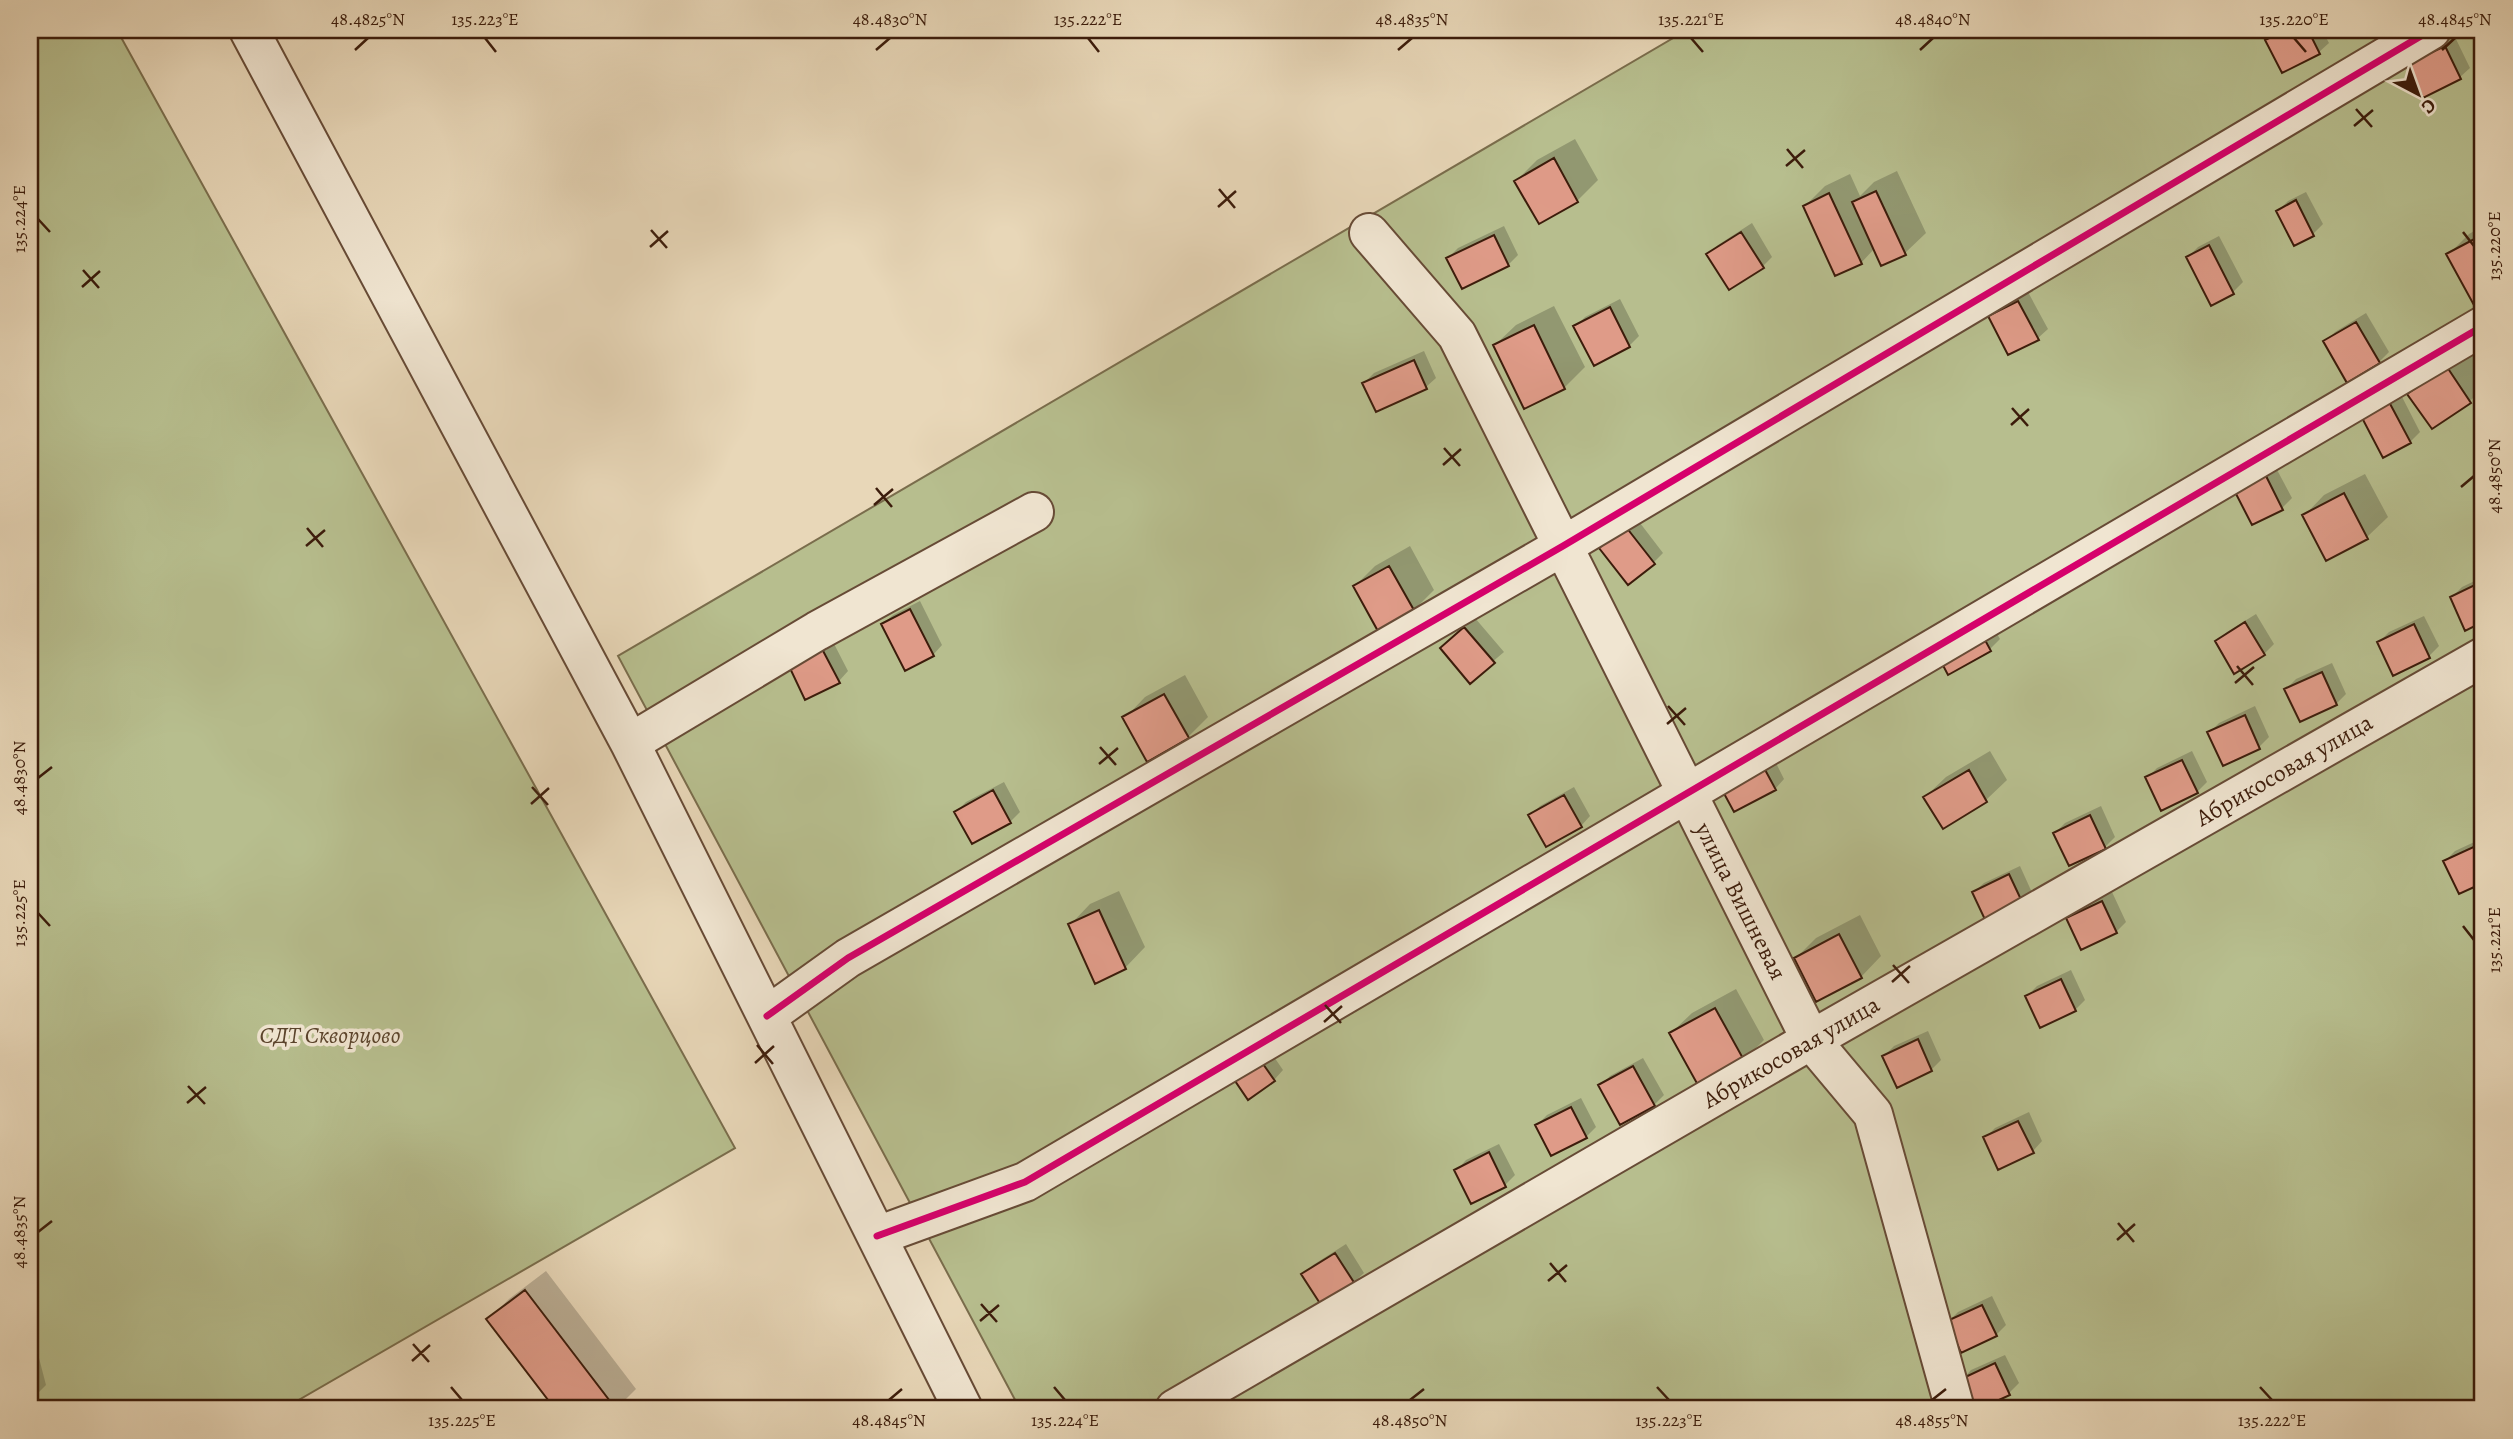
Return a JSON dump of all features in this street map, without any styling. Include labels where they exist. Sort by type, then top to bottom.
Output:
[{"type":"street","points":[[249,30],[630,743],[964,1409]]},
{"type":"street","points":[[767,1016],[848,958],[1563,546],[2431,30]]},
{"type":"street","name":"улица Вишневая","points":[[1368,233],[1457,335],[1811,1040],[1873,1114],[1955,1409]]},
{"type":"street","points":[[877,1236],[1025,1182],[2483,326]]},
{"type":"street","points":[[630,743],[817,631],[1034,512]]},
{"type":"street","name":"Абрикосовая улица","points":[[1175,1409],[1811,1040],[2483,657]]},
{"type":"green space","name":"СДТ Скворцово","points":[[30,30],[117,30],[735,1148],[283,1409],[30,1409]]},
{"type":"green space","points":[[1687,30],[2483,30],[2483,1409],[1020,1409],[618,656]]},
{"type":"building","points":[[2286,30],[2308,30],[2320,54],[2282,73],[2265,40]]},
{"type":"building","points":[[2445,46],[2461,79],[2423,98],[2407,64]]},
{"type":"building","points":[[1554,158],[1578,202],[1539,224],[1514,181]]},
{"type":"building","points":[[1876,191],[1906,255],[1881,266],[1852,202]]},
{"type":"building","points":[[1829,193],[1862,264],[1835,276],[1803,206]]},
{"type":"building","points":[[2296,200],[2314,236],[2294,246],[2276,211]]},
{"type":"building","points":[[1741,232],[1764,268],[1729,290],[1706,254]]},
{"type":"building","points":[[1494,235],[1509,266],[1462,289],[1446,258]]},
{"type":"building","points":[[2482,235],[2483,303],[2475,307],[2446,254]]},
{"type":"building","points":[[2209,245],[2234,294],[2211,306],[2186,257]]},
{"type":"building","points":[[2018,301],[2039,340],[2008,355],[1988,316]]},
{"type":"building","points":[[1610,307],[1630,347],[1594,366],[1573,326]]},
{"type":"building","points":[[2356,322],[2380,363],[2347,383],[2323,341]]},
{"type":"building","points":[[1534,325],[1565,389],[1524,409],[1493,345]]},
{"type":"building","points":[[1414,360],[1427,389],[1376,412],[1362,383]]},
{"type":"building","points":[[2447,367],[2471,403],[2432,429],[2407,394]]},
{"type":"building","points":[[2388,400],[2411,443],[2383,458],[2360,414]]},
{"type":"building","points":[[2265,474],[2283,510],[2252,525],[2234,490]]},
{"type":"building","points":[[2344,493],[2368,539],[2326,561],[2302,515]]},
{"type":"building","points":[[1626,527],[1655,564],[1628,585],[1599,548]]},
{"type":"building","points":[[1389,566],[1415,612],[1379,633],[1353,586]]},
{"type":"building","points":[[2483,581],[2483,622],[2465,631],[2450,597]]},
{"type":"building","points":[[910,609],[934,656],[905,671],[881,624]]},
{"type":"building","points":[[2245,622],[2265,655],[2234,674],[2215,641]]},
{"type":"building","points":[[2414,624],[2430,658],[2393,676],[2377,642]]},
{"type":"building","points":[[1464,627],[1495,663],[1470,684],[1440,648]]},
{"type":"building","points":[[1979,629],[1991,651],[1948,675],[1936,652]]},
{"type":"building","points":[[821,647],[840,683],[805,700],[788,664]]},
{"type":"building","points":[[2322,672],[2337,705],[2300,722],[2284,689]]},
{"type":"building","points":[[1164,694],[1189,738],[1147,762],[1122,717]]},
{"type":"building","points":[[2245,715],[2260,749],[2223,766],[2207,732]]},
{"type":"building","points":[[2182,760],[2198,793],[2161,811],[2145,777]]},
{"type":"building","points":[[1763,766],[1776,790],[1734,812],[1721,788]]},
{"type":"building","points":[[1969,770],[1987,802],[1943,829],[1923,797]]},
{"type":"building","points":[[993,790],[1011,823],[972,844],[954,812]]},
{"type":"building","points":[[1564,795],[1582,827],[1546,847],[1528,815]]},
{"type":"building","points":[[2090,815],[2106,849],[2069,866],[2053,833]]},
{"type":"building","points":[[2480,844],[2483,850],[2483,883],[2459,894],[2443,861]]},
{"type":"building","points":[[2009,874],[2025,908],[1988,926],[1972,892]]},
{"type":"building","points":[[2102,901],[2117,933],[2081,950],[2066,918]]},
{"type":"building","points":[[1099,910],[1126,969],[1095,984],[1068,924]]},
{"type":"building","points":[[1839,934],[1862,978],[1816,1002],[1794,958]]},
{"type":"building","points":[[2061,979],[2076,1011],[2040,1028],[2025,996]]},
{"type":"building","points":[[1715,1008],[1745,1062],[1699,1087],[1669,1033]]},
{"type":"building","points":[[1918,1039],[1932,1071],[1897,1088],[1882,1056]]},
{"type":"building","points":[[1256,1054],[1275,1081],[1248,1100],[1229,1072]]},
{"type":"building","points":[[1633,1066],[1655,1106],[1620,1125],[1598,1085]]},
{"type":"building","points":[[1571,1107],[1587,1138],[1551,1156],[1535,1125]]},
{"type":"building","points":[[2018,1121],[2034,1153],[1998,1170],[1983,1137]]},
{"type":"building","points":[[1489,1152],[1506,1187],[1471,1204],[1454,1170]]},
{"type":"building","points":[[1335,1253],[1355,1284],[1321,1305],[1301,1274]]},
{"type":"building","points":[[525,1290],[616,1409],[555,1409],[486,1319]]},
{"type":"building","points":[[1982,1305],[1997,1336],[1961,1353],[1947,1321]]},
{"type":"building","points":[[1995,1363],[2010,1395],[1979,1409],[1973,1409],[1959,1380]]},
{"type":"building","points":[[30,1369],[37,1397],[30,1399]]},
{"type":"cycle path","points":[[767,1016],[848,958],[1563,546],[2431,30]]},
{"type":"cycle path","points":[[877,1236],[1025,1182],[2483,326]]}]
